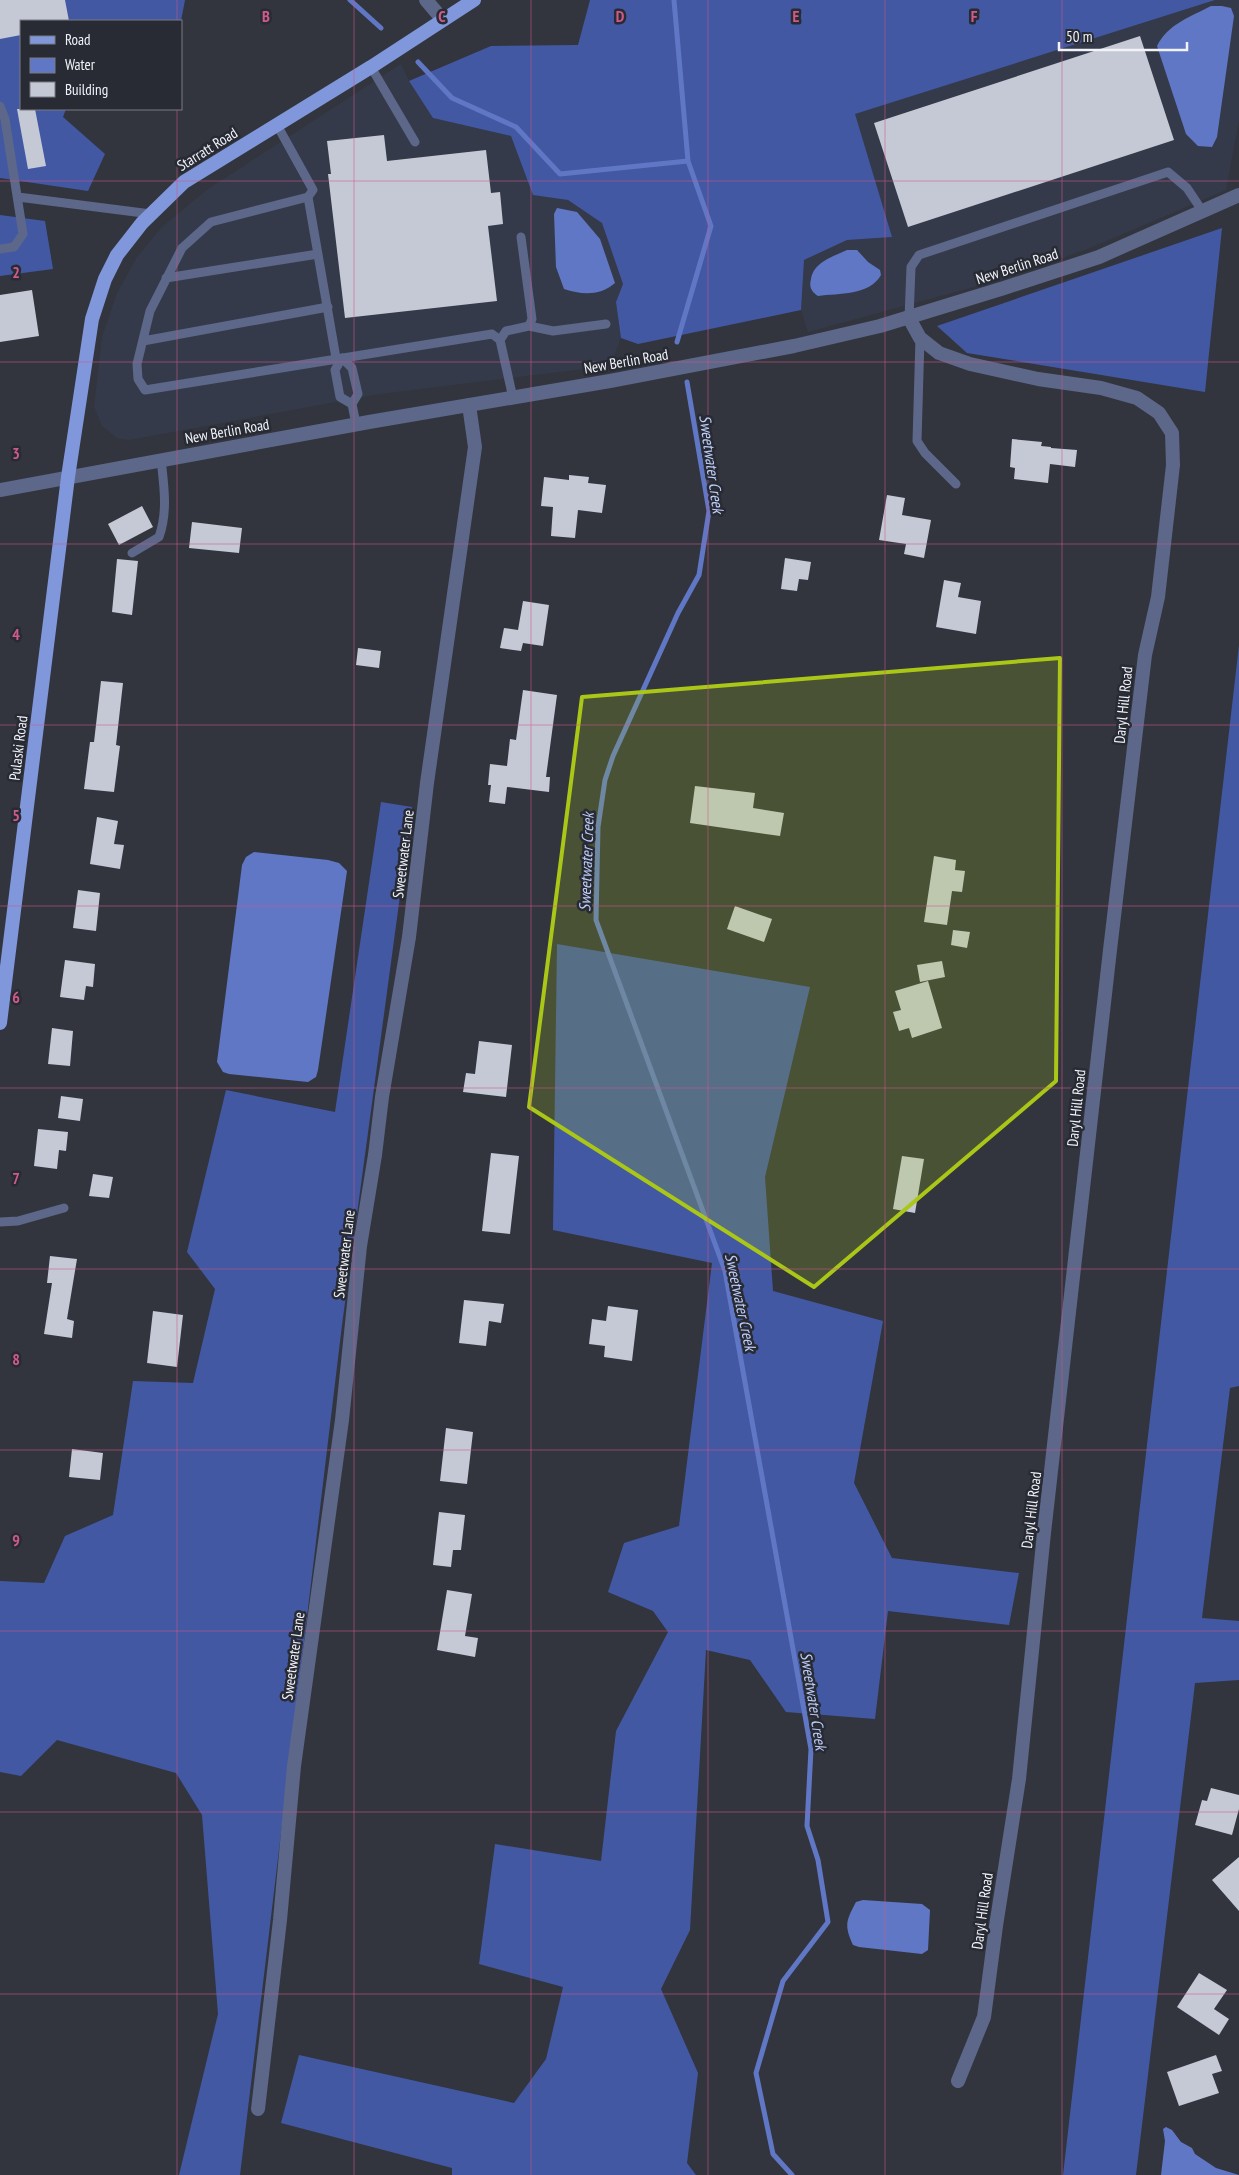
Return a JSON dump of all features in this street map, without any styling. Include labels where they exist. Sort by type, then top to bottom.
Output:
[{"type":"main road","name":"Starratt Road","points":[[68,477],[92,320],[105,279],[117,255],[151,214],[184,182],[371,67],[474,0]]},
{"type":"main road","name":"Pulaski Road","points":[[0,1022],[68,477]]},
{"type":"street","points":[[426,0],[443,20]]},
{"type":"street","name":"New Berlin Road","points":[[0,490],[161,459],[513,398],[794,346],[909,318],[1099,256],[1239,195]]},
{"type":"street","name":"Daryl Hill Road","points":[[909,318],[920,338],[939,353],[970,364],[1038,379],[1101,388],[1138,398],[1159,413],[1172,433],[1173,466],[1158,598],[1145,655],[1111,944],[1042,1552],[1019,1780],[984,2017],[958,2081]]},
{"type":"street","name":"Sweetwater Lane","points":[[258,2109],[280,1920],[294,1766],[342,1420],[360,1246],[375,1155],[382,1097],[409,937],[427,783],[475,447],[469,405]]},
{"type":"lane","points":[[371,67],[415,142]]},
{"type":"lane","points":[[0,106],[5,119],[24,234],[14,246],[0,249]]},
{"type":"lane","points":[[277,125],[313,190],[308,197],[211,222],[182,248],[150,311],[137,364],[138,378],[145,390],[492,334],[500,340],[513,398]]},
{"type":"lane","points":[[909,318],[911,266],[919,255],[1168,172],[1187,188],[1202,212]]},
{"type":"lane","points":[[18,197],[151,214]]},
{"type":"lane","points":[[308,197],[339,358],[335,370],[340,397],[352,404]]},
{"type":"lane","points":[[521,237],[532,319],[529,326]]},
{"type":"lane","points":[[166,278],[318,254]]},
{"type":"lane","points":[[143,341],[328,307]]},
{"type":"lane","points":[[500,340],[506,330],[529,326],[553,331],[606,324]]},
{"type":"lane","points":[[920,338],[917,441],[925,454],[956,484]]},
{"type":"lane","points":[[339,358],[352,368],[358,394],[352,404],[356,424]]},
{"type":"lane","points":[[132,553],[159,537],[164,522],[165,499],[161,459]]},
{"type":"lane","points":[[0,1222],[18,1221],[64,1208]]},
{"type":"highlighted area","points":[[1060,658],[1056,1081],[814,1287],[529,1107],[582,697]]},
{"type":"shaded area","points":[[0,0],[185,0],[181,20],[20,20],[20,110],[66,110],[63,117],[105,154],[88,191],[0,178]]},
{"type":"shaded area","points":[[590,0],[1215,0],[855,114],[892,237],[847,240],[804,260],[801,310],[638,344],[621,338],[616,302],[623,284],[602,223],[568,200],[533,195],[511,136],[433,118],[409,81],[491,46],[578,45]]},
{"type":"shaded area","points":[[1215,0],[1239,0],[1239,120],[1226,190],[1090,248],[1003,279],[808,332],[801,310],[804,260],[847,240],[892,237],[854,114]]},
{"type":"shaded area","points":[[401,64],[409,81],[433,118],[511,136],[533,195],[568,200],[602,223],[623,284],[616,302],[621,338],[610,366],[379,394],[129,440],[117,438],[102,426],[94,407],[102,337],[117,293],[137,257],[162,227],[208,189]]},
{"type":"shaded area","points":[[0,215],[45,221],[53,269],[0,276]]},
{"type":"shaded area","points":[[1222,228],[1205,392],[967,353],[937,326]]},
{"type":"shaded area","points":[[1239,645],[1239,1386],[1230,1388],[1202,1618],[1239,1621],[1239,1680],[1195,1683],[1136,2175],[1063,2175]]},
{"type":"shaded area","points":[[381,802],[412,807],[342,1325],[240,2175],[179,2175],[218,2014],[202,1815],[176,1773],[57,1740],[21,1776],[0,1772],[0,1581],[44,1583],[65,1536],[113,1515],[133,1381],[193,1383],[215,1289],[187,1252],[226,1090],[335,1112]]},
{"type":"shaded area","points":[[557,944],[810,987],[765,1177],[773,1291],[883,1321],[854,1483],[892,1558],[1019,1573],[1009,1625],[888,1611],[875,1719],[786,1712],[750,1660],[706,1650],[690,1930],[661,1989],[698,2073],[687,2163],[696,2175],[452,2175],[452,2168],[281,2123],[299,2055],[514,2103],[546,2059],[563,1987],[479,1964],[495,1844],[601,1861],[616,1731],[668,1632],[653,1611],[608,1592],[624,1543],[679,1526],[712,1263],[553,1230]]},
{"type":"water","points":[[1211,6],[1231,8],[1234,16],[1217,137],[1212,147],[1198,146],[1186,134],[1157,46],[1173,27]]},
{"type":"water","points":[[557,208],[577,212],[600,239],[615,283],[603,290],[591,293],[564,289],[556,267],[554,214]]},
{"type":"water","points":[[847,250],[857,250],[868,262],[880,270],[881,275],[876,282],[861,290],[844,294],[818,296],[810,287],[816,268],[830,258]]},
{"type":"water","points":[[254,852],[328,860],[339,863],[347,871],[318,1070],[316,1077],[308,1082],[229,1074],[223,1072],[217,1062],[242,865],[246,857]]},
{"type":"water","points":[[863,1900],[922,1904],[930,1910],[928,1950],[922,1954],[853,1945],[848,1933],[847,1923],[856,1902]]},
{"type":"water","points":[[1166,2127],[1172,2130],[1181,2142],[1192,2148],[1195,2154],[1216,2168],[1239,2175],[1161,2175],[1165,2141],[1163,2129]]},
{"type":"building","points":[[0,0],[65,0],[69,20],[20,20],[20,35],[0,39]]},
{"type":"building","points":[[1140,36],[1174,140],[908,227],[874,123]]},
{"type":"building","points":[[17,109],[35,110],[46,166],[28,169]]},
{"type":"building","points":[[384,135],[387,161],[486,150],[491,193],[500,192],[503,224],[488,226],[497,301],[345,318],[328,174],[331,174],[327,141]]},
{"type":"building","points":[[32,290],[39,336],[0,342],[0,295]]},
{"type":"building","points":[[1012,439],[1042,442],[1041,446],[1051,448],[1077,450],[1075,467],[1050,464],[1048,483],[1014,479],[1015,468],[1010,467]]},
{"type":"building","points":[[569,475],[589,477],[588,483],[606,485],[602,513],[578,510],[575,538],[551,536],[553,507],[541,506],[544,477],[569,480]]},
{"type":"building","points":[[887,495],[905,498],[902,515],[931,520],[924,558],[904,554],[906,544],[879,540]]},
{"type":"building","points":[[142,506],[153,527],[119,545],[108,524]]},
{"type":"building","points":[[192,522],[242,528],[239,553],[189,548]]},
{"type":"building","points":[[785,558],[811,562],[808,580],[799,579],[797,591],[781,589]]},
{"type":"building","points":[[117,559],[138,561],[132,615],[112,612]]},
{"type":"building","points":[[944,580],[961,583],[958,597],[981,601],[976,634],[936,627]]},
{"type":"building","points":[[523,601],[549,605],[543,646],[523,643],[521,651],[500,648],[504,628],[518,630]]},
{"type":"building","points":[[358,648],[381,651],[379,668],[356,665]]},
{"type":"building","points":[[101,681],[123,683],[116,745],[120,746],[114,792],[84,789],[90,742],[94,742]]},
{"type":"building","points":[[523,690],[557,695],[546,777],[550,777],[549,792],[507,787],[505,804],[489,802],[491,785],[488,785],[490,764],[507,766],[510,739],[516,740]]},
{"type":"building","points":[[695,786],[755,793],[753,808],[784,813],[780,836],[690,823]]},
{"type":"building","points":[[97,817],[118,821],[114,844],[124,845],[120,869],[90,864]]},
{"type":"building","points":[[934,856],[956,860],[955,870],[965,871],[962,892],[952,891],[947,925],[924,922]]},
{"type":"building","points":[[78,890],[100,893],[96,931],[73,928]]},
{"type":"building","points":[[735,906],[772,919],[764,942],[727,929]]},
{"type":"building","points":[[953,930],[970,932],[967,948],[951,945]]},
{"type":"building","points":[[65,960],[95,964],[93,987],[86,986],[84,1000],[60,997]]},
{"type":"building","points":[[942,961],[945,977],[920,982],[917,965]]},
{"type":"building","points":[[928,981],[942,1028],[912,1038],[909,1028],[899,1031],[893,1012],[901,1010],[895,991]]},
{"type":"building","points":[[52,1028],[73,1031],[70,1066],[48,1064]]},
{"type":"building","points":[[479,1041],[512,1045],[506,1097],[463,1092],[466,1073],[475,1074]]},
{"type":"building","points":[[61,1096],[83,1099],[80,1121],[58,1118]]},
{"type":"building","points":[[38,1129],[68,1132],[66,1151],[59,1150],[57,1169],[34,1166]]},
{"type":"building","points":[[491,1153],[519,1156],[510,1234],[482,1231]]},
{"type":"building","points":[[902,1156],[924,1159],[915,1213],[893,1209]]},
{"type":"building","points":[[93,1174],[113,1177],[109,1198],[89,1196]]},
{"type":"building","points":[[50,1256],[77,1259],[67,1319],[74,1321],[72,1338],[44,1334],[52,1283],[47,1283]]},
{"type":"building","points":[[464,1300],[504,1304],[501,1323],[489,1321],[486,1346],[459,1343]]},
{"type":"building","points":[[608,1306],[638,1310],[632,1361],[604,1357],[605,1346],[589,1344],[592,1319],[606,1321]]},
{"type":"building","points":[[153,1311],[183,1315],[177,1367],[147,1363]]},
{"type":"building","points":[[446,1428],[473,1432],[467,1484],[440,1481]]},
{"type":"building","points":[[72,1449],[103,1453],[100,1480],[69,1477]]},
{"type":"building","points":[[439,1512],[465,1515],[461,1550],[453,1550],[451,1567],[433,1565]]},
{"type":"building","points":[[447,1590],[472,1594],[465,1636],[478,1638],[475,1657],[437,1650]]},
{"type":"building","points":[[1211,1788],[1239,1795],[1239,1809],[1232,1835],[1195,1825],[1202,1800],[1207,1801]]},
{"type":"building","points":[[1239,1857],[1239,1911],[1212,1880]]},
{"type":"building","points":[[1199,1973],[1227,1990],[1214,2009],[1229,2019],[1219,2035],[1177,2007]]},
{"type":"building","points":[[1216,2055],[1222,2071],[1212,2074],[1219,2093],[1179,2106],[1167,2072]]},
{"type":"waterway","name":"Sweetwater Creek","points":[[350,0],[381,28]]},
{"type":"waterway","points":[[674,0],[688,161]]},
{"type":"waterway","name":"Sweetwater Creek","points":[[418,62],[452,98],[516,127],[560,174],[688,161],[711,226],[677,342]]},
{"type":"waterway","name":"Sweetwater Creek","points":[[687,382],[709,511],[699,575],[678,613],[613,756],[605,780],[598,827],[596,920],[725,1271],[811,1749],[807,1826],[818,1860],[828,1922],[783,1981],[756,2073],[773,2154],[792,2175]]}]
